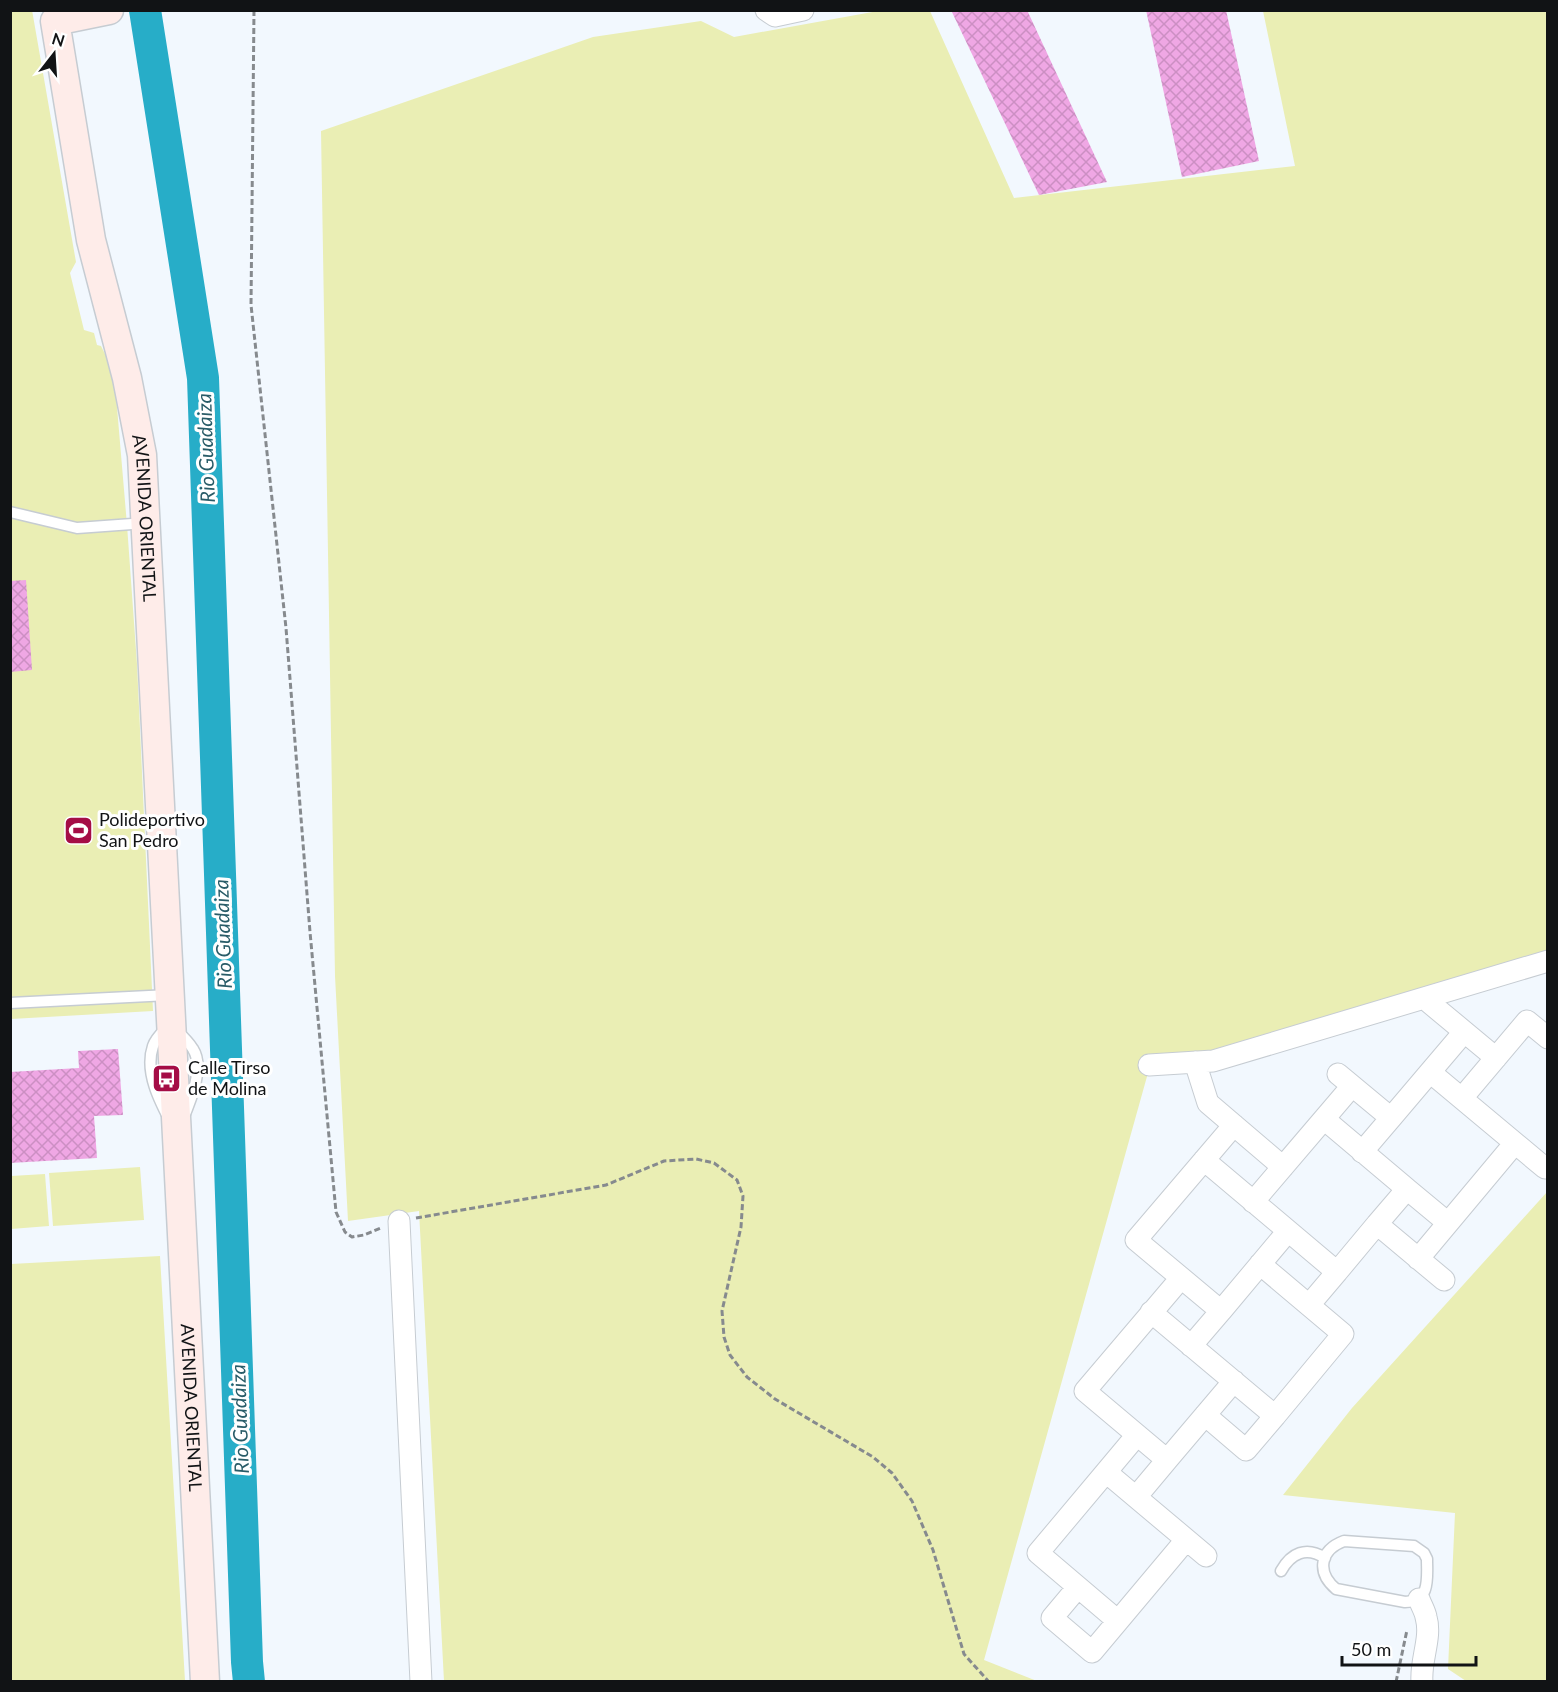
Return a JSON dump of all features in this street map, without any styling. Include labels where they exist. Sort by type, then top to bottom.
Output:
[{"type":"street","points":[[766,10],[775,16],[803,10]]},
{"type":"street","name":"AVENIDA ORIENTAL","points":[[102,12],[55,21],[91,240],[127,378],[142,455],[205,1682]]},
{"type":"street","points":[[1149,1065],[1213,1061],[1548,961]]},
{"type":"street","points":[[1425,999],[1496,1058]]},
{"type":"street","points":[[1462,1098],[1527,1021],[1548,1038]]},
{"type":"street","points":[[1362,1152],[1464,1032]]},
{"type":"street","points":[[1195,1062],[1208,1103],[1283,1167]]},
{"type":"street","points":[[1430,1072],[1545,1168]]},
{"type":"street","points":[[1253,1202],[1324,1119],[1345,1080],[1391,1118]]},
{"type":"street","points":[[1324,1119],[1448,1223]]},
{"type":"street","points":[[1221,1311],[1136,1240],[1234,1125]]},
{"type":"street","points":[[1418,1258],[1515,1143]]},
{"type":"street","points":[[1204,1160],[1337,1272]]},
{"type":"street","points":[[1309,1305],[1407,1189]]},
{"type":"street","points":[[399,1221],[421,1682]]},
{"type":"street","points":[[1377,1224],[1444,1281]]},
{"type":"street","points":[[1191,1346],[1288,1231]]},
{"type":"street","points":[[1205,1415],[1246,1450],[1343,1334],[1260,1264]]},
{"type":"street","points":[[1167,1460],[1085,1391],[1181,1278]]},
{"type":"street","points":[[1151,1312],[1275,1416]]},
{"type":"street","points":[[1136,1497],[1234,1382]]},
{"type":"street","points":[[1118,1621],[1038,1553],[1137,1435]]},
{"type":"street","points":[[1106,1472],[1206,1556]]},
{"type":"street","points":[[1078,1587],[1052,1618],[1092,1652],[1186,1540]]},
{"type":"street","points":[[1416,1600],[1427,1618],[1428,1631],[1421,1673],[1422,1682]]},
{"type":"lane","points":[[10,512],[77,528],[146,523]]},
{"type":"lane","points":[[10,1003],[169,995]]},
{"type":"lane","points":[[1344,1541],[1414,1546],[1427,1559],[1426,1587],[1416,1600],[1405,1602],[1336,1589],[1329,1583],[1323,1567],[1329,1550],[1344,1541]]},
{"type":"lane","points":[[1281,1571],[1287,1561],[1303,1552],[1311,1552],[1325,1558]]},
{"type":"path","points":[[254,10],[251,305],[286,628],[310,932],[336,1212],[345,1232],[352,1237],[399,1221],[606,1185],[664,1161],[696,1159],[714,1163],[737,1180],[743,1196],[741,1227],[722,1311],[724,1337],[730,1354],[747,1377],[775,1399],[873,1457],[891,1473],[912,1501],[933,1550],[964,1654],[989,1682]]},
{"type":"path","points":[[1396,1682],[1416,1600]]},
{"type":"green space","name":"Polideportivo San Pedro","points":[[32,10],[76,262],[70,273],[84,330],[94,333],[97,345],[101,346],[114,372],[137,664],[153,1011],[11,1019],[10,11]]},
{"type":"green space","points":[[878,11],[930,11],[1014,198],[1295,166],[1263,11],[1547,11],[1547,950],[1202,1053],[1153,1055],[984,1660],[1037,1681],[444,1681],[419,1211],[348,1221],[335,976],[321,131],[593,37],[701,21],[734,37]]},
{"type":"green space","points":[[140,1167],[144,1220],[53,1226],[49,1173]]},
{"type":"green space","points":[[45,1174],[49,1226],[11,1229],[11,1176]]},
{"type":"green space","points":[[1547,1192],[1547,1681],[1466,1681],[1448,1669],[1455,1513],[1283,1495],[1352,1408]]},
{"type":"green space","points":[[160,1256],[185,1681],[11,1681],[11,1264]]},
{"type":"building","points":[[951,10],[1027,10],[1107,182],[1039,195]]},
{"type":"building","points":[[1146,10],[1226,10],[1259,161],[1182,177]]},
{"type":"building","points":[[26,580],[32,670],[10,672],[10,581]]},
{"type":"building","points":[[118,1049],[123,1115],[94,1116],[97,1158],[10,1163],[10,1072],[79,1068],[78,1051]]},
{"type":"waterway","name":"Rio Guadaiza","points":[[145,10],[203,378],[249,1682]]},
{"type":"place","name":"Polideportivo San Pedro","points":[[78,830]]},
{"type":"place","name":"Calle Tirso de Molina","points":[[167,1078]]}]
